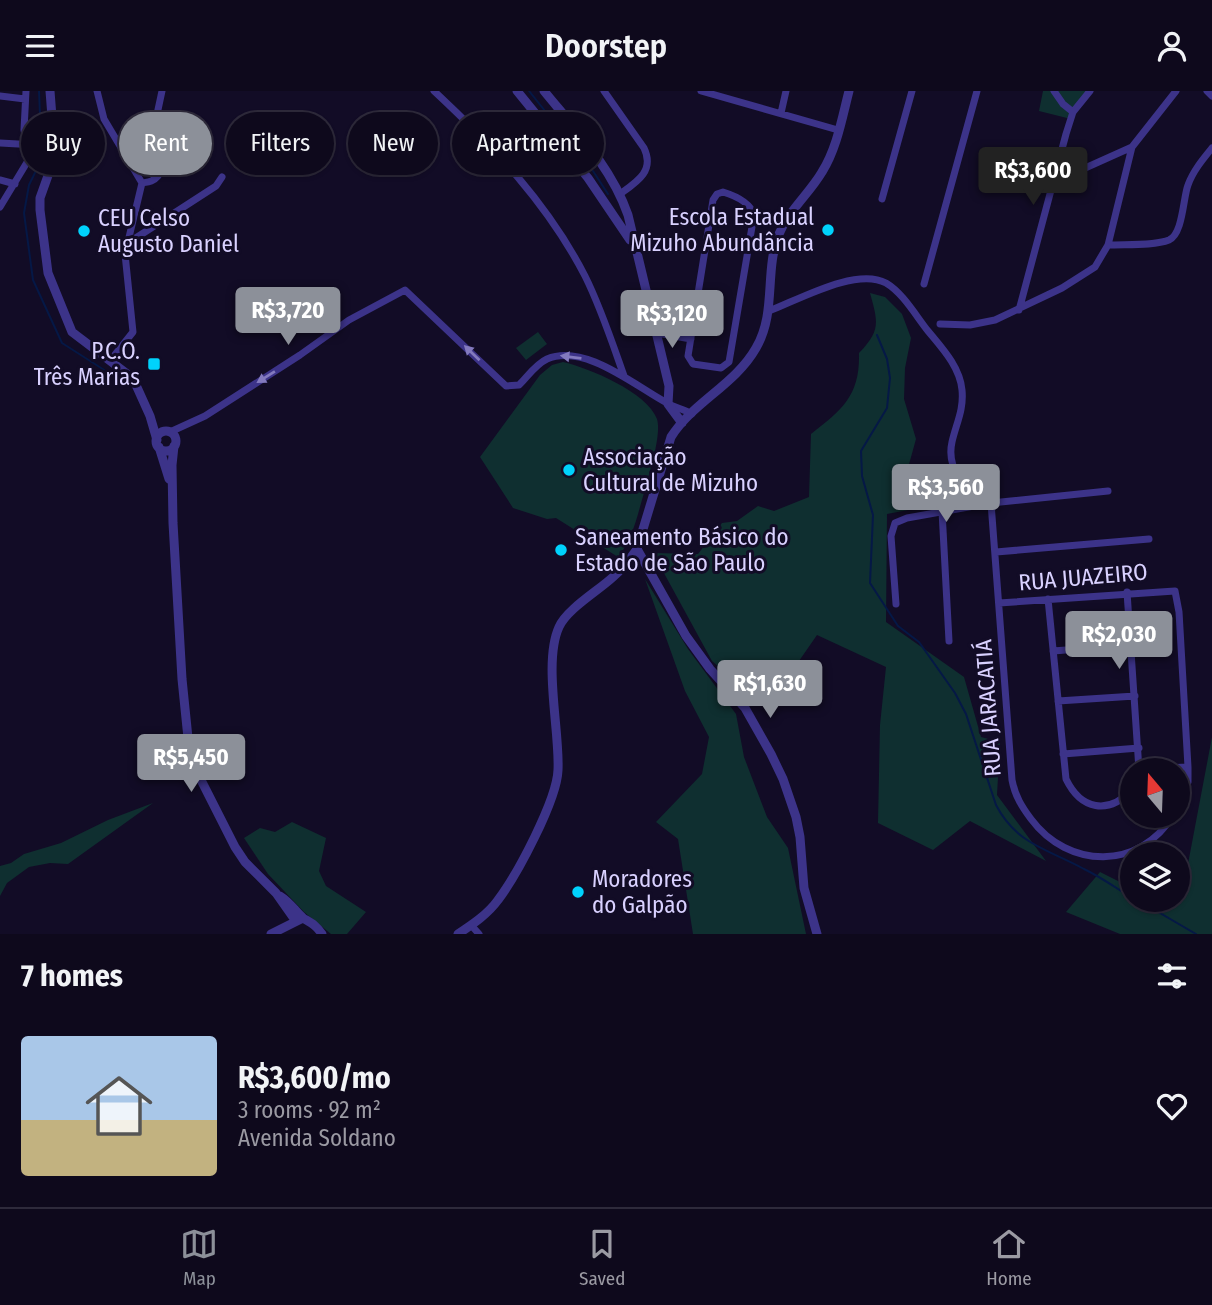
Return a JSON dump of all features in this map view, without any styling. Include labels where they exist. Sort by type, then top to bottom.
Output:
[{"type":"street","points":[[50,91],[52,112]]},
{"type":"street","points":[[97,91],[104,119],[119,143]]},
{"type":"street","points":[[158,112],[162,91]]},
{"type":"street","points":[[434,91],[506,162],[558,232],[585,276],[624,376]]},
{"type":"street","points":[[517,91],[603,199],[633,246]]},
{"type":"street","points":[[544,91],[608,174],[620,194],[628,215],[633,246],[657,333],[669,386],[668,404],[682,423]]},
{"type":"street","points":[[603,199],[611,202],[616,200],[644,175],[648,166],[644,148],[604,91]]},
{"type":"street","points":[[701,91],[725,94],[838,130]]},
{"type":"street","points":[[781,113],[786,91]]},
{"type":"street","points":[[458,934],[492,907],[509,885],[530,845],[556,784],[558,770],[553,668],[559,626],[568,615],[615,576],[637,549],[667,447],[682,423],[748,361],[764,334],[778,235],[792,211],[821,174],[849,91]]},
{"type":"street","points":[[883,199],[912,91]]},
{"type":"street","points":[[924,284],[976,91]]},
{"type":"street","points":[[1054,91],[1073,113]]},
{"type":"street","points":[[1018,310],[1073,113],[1090,91]]},
{"type":"street","points":[[940,324],[983,323],[1018,310],[1086,274],[1102,258],[1108,245],[1132,147],[1176,91]]},
{"type":"street","points":[[1208,91],[1212,96]]},
{"type":"street","points":[[0,96],[25,95]]},
{"type":"street","points":[[0,143],[21,145]]},
{"type":"street","points":[[1054,182],[1132,147]]},
{"type":"street","points":[[1108,245],[1162,242],[1175,235],[1193,173],[1212,148]]},
{"type":"street","points":[[0,207],[21,174]]},
{"type":"street","points":[[50,175],[40,204],[41,233],[48,273],[72,332],[127,373],[136,385],[152,421],[172,490]]},
{"type":"street","points":[[110,361],[134,330],[124,260],[142,183],[138,175]]},
{"type":"street","points":[[142,183],[153,181],[158,175]]},
{"type":"street","points":[[127,243],[216,186],[222,177]]},
{"type":"street","points":[[0,180],[15,184]]},
{"type":"street","points":[[723,192],[749,205],[754,215],[728,364],[721,368],[691,362],[688,356],[691,339],[715,195],[723,192]]},
{"type":"street","points":[[130,231],[146,231]]},
{"type":"street","points":[[769,311],[852,280],[873,279],[892,288],[957,372],[963,402],[951,455],[962,482],[973,496],[988,503]]},
{"type":"street","points":[[158,443],[160,433],[205,416],[349,320],[405,290],[506,386],[515,387],[541,362],[560,355],[580,357],[624,376],[668,404],[692,414]]},
{"type":"street","points":[[657,333],[691,339]]},
{"type":"street","points":[[152,421],[175,437],[172,490],[182,679],[188,738],[200,778],[245,862],[299,919],[313,923],[322,934]]},
{"type":"street","points":[[158,443],[165,450],[174,446]]},
{"type":"street","points":[[896,604],[891,529],[900,520],[988,503],[1108,491]]},
{"type":"street","name":"RUA JARACATIÁ","points":[[988,503],[996,552],[1014,789],[1022,806],[1047,839],[1076,855],[1110,856],[1129,853],[1144,846],[1163,828]]},
{"type":"street","points":[[942,511],[949,641]]},
{"type":"street","points":[[996,552],[1149,539]]},
{"type":"street","points":[[637,549],[686,636],[710,669],[745,708],[783,779],[796,817],[804,888],[817,934]]},
{"type":"street","name":"RUA JUAZEIRO","points":[[999,603],[1127,592],[1173,591],[1179,613],[1187,758]]},
{"type":"street","points":[[1127,592],[1139,758]]},
{"type":"street","points":[[1048,599],[1064,769],[1070,787],[1087,803],[1106,806],[1120,801]]},
{"type":"street","points":[[1053,652],[1131,645]]},
{"type":"street","points":[[1058,701],[1135,696]]},
{"type":"street","points":[[1063,754],[1139,748]]},
{"type":"street","points":[[271,934],[299,919]]},
{"type":"street","points":[[471,925],[479,934]]},
{"type":"green space","points":[[1043,91],[1092,91],[1071,119],[1039,111]]},
{"type":"green space","points":[[870,293],[885,297],[902,314],[911,338],[905,368],[904,399],[916,439],[908,468],[919,494],[961,500],[887,514],[886,622],[964,677],[981,737],[1000,742],[997,795],[1046,861],[970,821],[933,850],[878,823],[880,725],[886,667],[817,635],[790,674],[749,693],[712,661],[653,553],[698,554],[722,523],[737,521],[758,506],[774,511],[809,497],[811,434],[841,408],[853,390],[859,368],[859,353],[871,338],[876,325]]},
{"type":"green space","points":[[538,332],[547,344],[526,360],[516,348]]},
{"type":"green space","name":"Associação Cultural de Mizuho","points":[[563,362],[602,376],[630,391],[651,409],[657,419],[656,445],[637,519],[618,557],[556,518],[547,519],[513,508],[480,457],[540,375],[552,365]]},
{"type":"green space","points":[[645,579],[688,649],[736,714],[744,757],[767,817],[788,848],[806,934],[693,934],[678,839],[656,822],[702,774],[709,737],[685,691]]},
{"type":"green space","points":[[1212,737],[1212,934],[1120,934],[1066,912],[1100,872],[1120,882],[1120,912],[1190,912],[1190,853]]},
{"type":"green space","points":[[153,803],[68,864],[50,863],[29,867],[7,883],[0,896],[0,866]]},
{"type":"green space","points":[[292,822],[326,838],[319,871],[326,886],[366,912],[347,934],[331,934],[304,912],[268,874],[244,838],[260,828],[275,832]]},
{"type":"waterway","points":[[39,91],[40,112]]},
{"type":"waterway","points":[[529,91],[608,194]]},
{"type":"waterway","points":[[34,175],[29,185],[24,213],[33,280],[62,343],[123,382]]},
{"type":"waterway","points":[[877,335],[887,359],[890,378],[887,408],[861,451],[862,476],[873,515],[870,583],[898,626],[919,642],[955,693],[966,714],[996,805],[1004,818],[1034,845],[1090,872],[1120,891]]},
{"type":"waterway","points":[[1158,912],[1196,934]]},
{"type":"place","name":"Escola Estadual Mizuho Abundância","points":[[828,230]]},
{"type":"place","name":"CEU Celso Augusto Daniel","points":[[84,231]]},
{"type":"place","name":"P.C.O. Três Marias","points":[[154,364]]},
{"type":"place","name":"Associação Cultural de Mizuho","points":[[569,470]]},
{"type":"place","name":"Saneamento Básico do Estado de São Paulo","points":[[561,550]]},
{"type":"place","name":"Moradores do Galpão","points":[[578,892]]}]
